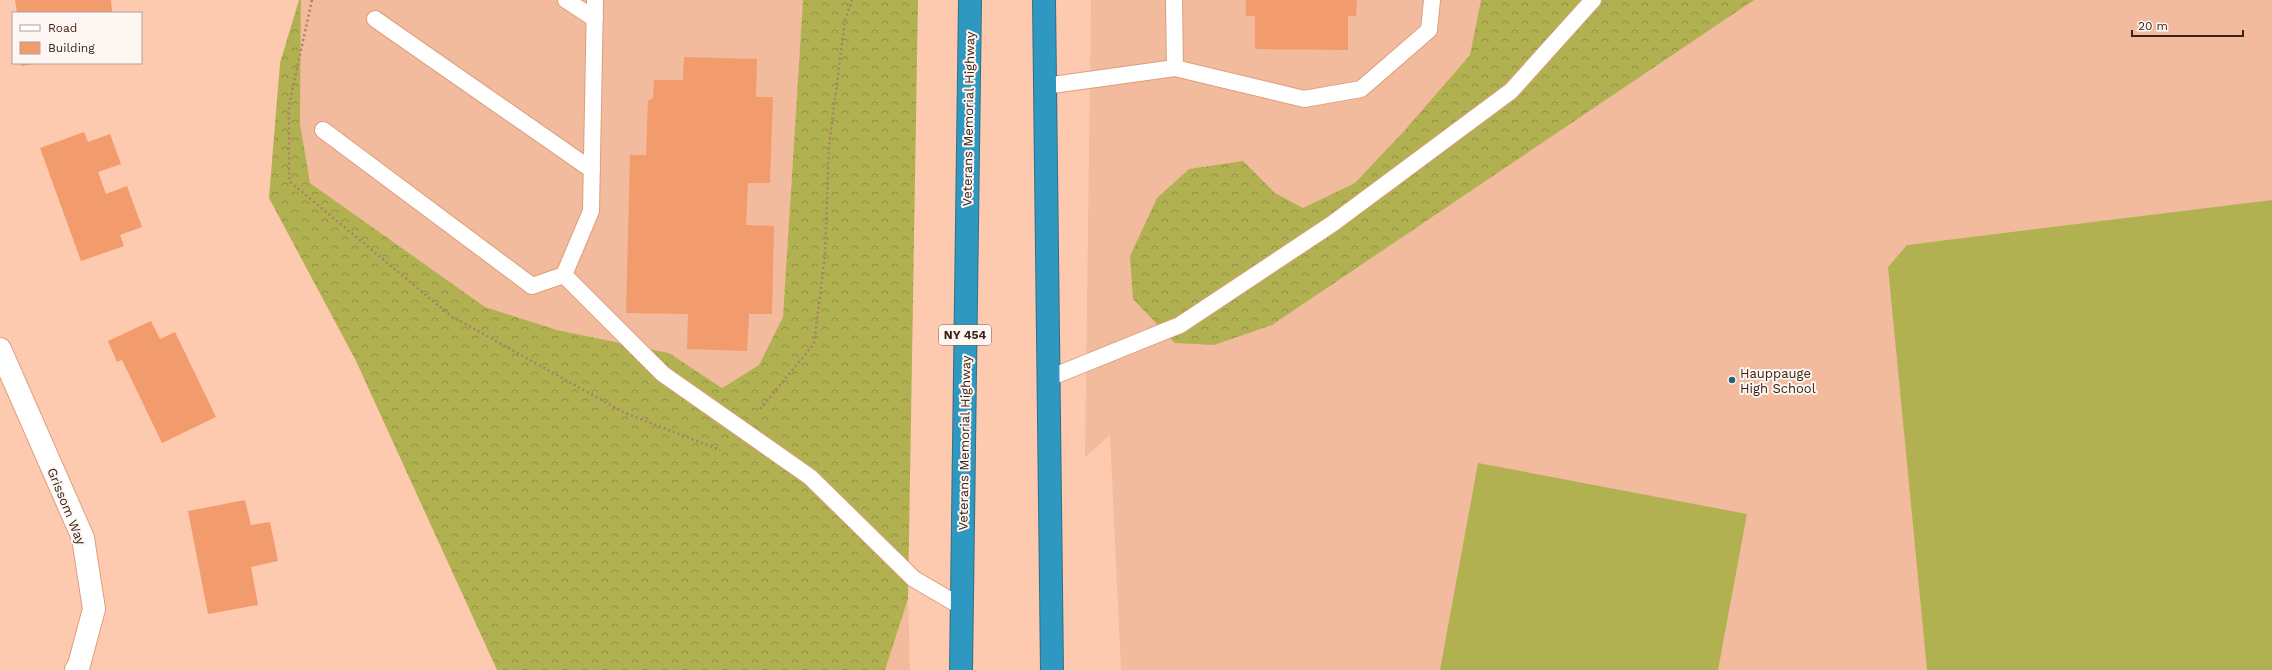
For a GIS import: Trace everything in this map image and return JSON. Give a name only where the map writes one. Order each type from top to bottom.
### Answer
[{"type":"highway","name":"Veterans Memorial Highway","points":[[962,670],[970,0]]},
{"type":"highway","points":[[1044,0],[1052,670]]},
{"type":"street","name":"Grissom Way","points":[[0,349],[83,538],[94,609],[79,665],[76,670]]},
{"type":"lane","points":[[566,0],[595,19]]},
{"type":"lane","points":[[323,130],[532,286],[564,275],[591,210],[595,0]]},
{"type":"lane","points":[[1174,0],[1175,68]]},
{"type":"lane","points":[[1045,86],[1175,68],[1304,99],[1361,88],[1429,30],[1432,0]]},
{"type":"lane","points":[[1049,378],[1180,325],[1332,224],[1511,91],[1593,0]]},
{"type":"lane","points":[[375,19],[592,170]]},
{"type":"lane","points":[[564,275],[664,374],[810,477],[914,579],[962,607]]},
{"type":"path","points":[[312,0],[289,105],[290,181],[451,316],[626,413],[722,451]]},
{"type":"path","points":[[756,413],[814,344],[825,255],[829,146],[845,20],[852,0]]},
{"type":"shaded area","points":[[301,0],[803,0],[783,317],[759,365],[722,388],[669,353],[557,330],[485,307],[309,183],[300,124]]},
{"type":"shaded area","name":"Hauppauge High School","points":[[1091,0],[2272,0],[2272,670],[1121,670],[1110,435],[1085,457]]},
{"type":"shaded area","points":[[908,599],[910,670],[885,670]]},
{"type":"green space","points":[[299,0],[301,0],[300,124],[310,183],[485,307],[557,330],[669,353],[722,388],[759,365],[783,317],[803,0],[918,0],[908,599],[885,670],[497,670],[356,361],[269,198],[280,63]]},
{"type":"green space","points":[[1481,0],[1754,0],[1272,325],[1214,345],[1175,343],[1133,299],[1130,256],[1157,198],[1189,169],[1243,161],[1275,193],[1303,208],[1355,183],[1405,130],[1470,55]]},
{"type":"green space","points":[[2272,200],[2272,670],[1927,670],[1888,267],[1907,245]]},
{"type":"green space","points":[[1478,463],[1747,514],[1718,670],[1440,670]]},
{"type":"building","points":[[15,0],[111,0],[112,12],[17,12]]},
{"type":"building","points":[[1246,0],[1357,0],[1356,16],[1348,16],[1348,50],[1255,49],[1255,16],[1246,16]]},
{"type":"building","points":[[684,57],[757,59],[756,97],[773,97],[770,183],[748,183],[746,225],[774,226],[772,314],[749,314],[747,351],[687,349],[688,314],[626,313],[630,155],[646,155],[648,101],[653,98],[654,80],[683,80]]},
{"type":"building","points":[[21,64],[34,64],[21,66]]},
{"type":"building","points":[[84,132],[88,142],[110,134],[121,164],[98,172],[106,194],[127,186],[142,227],[120,235],[124,246],[81,261],[40,148]]},
{"type":"building","points":[[151,321],[160,339],[175,332],[216,417],[162,443],[122,360],[117,362],[108,341]]},
{"type":"building","points":[[245,500],[251,525],[270,522],[278,561],[251,567],[258,605],[208,614],[188,511]]},
{"type":"place","name":"Hauppauge High School","points":[[1732,380]]}]
